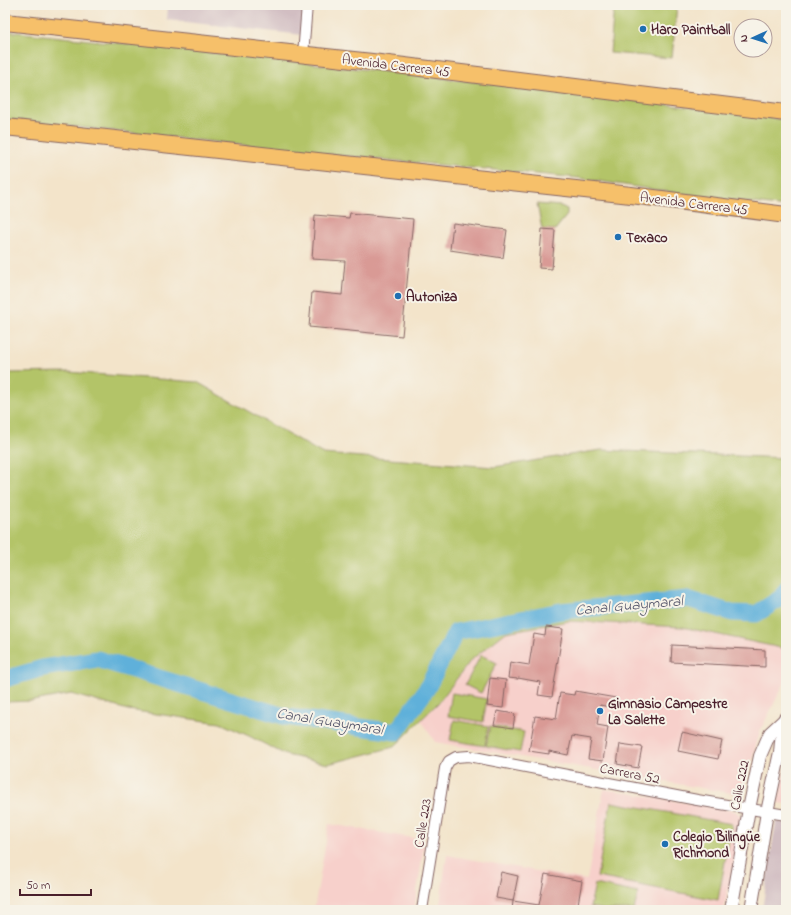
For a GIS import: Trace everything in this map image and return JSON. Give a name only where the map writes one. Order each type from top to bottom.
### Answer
[{"type":"highway","name":"Avenida Carrera 45","points":[[5,22],[406,66],[786,113]]},
{"type":"highway","name":"Avenida Carrera 45","points":[[5,127],[631,195],[786,214]]},
{"type":"street","points":[[303,55],[307,5]]},
{"type":"street","name":"Calle 222","points":[[731,910],[760,756],[770,733],[785,718]]},
{"type":"street","name":"Calle 222","points":[[751,910],[766,812],[780,752],[785,718]]},
{"type":"street","name":"Carrera 52","points":[[468,756],[690,799],[786,815]]},
{"type":"street","name":"Calle 223","points":[[422,910],[445,768],[449,761],[456,757],[468,756]]},
{"type":"shaded area","points":[[168,5],[304,5],[303,35],[167,20]]},
{"type":"shaded area","name":"Gimnasio Campestre La Salette","points":[[569,621],[682,627],[786,649],[786,680],[760,731],[742,795],[435,742],[421,720],[439,702],[471,660],[506,632]]},
{"type":"shaded area","points":[[786,763],[786,804],[778,803]]},
{"type":"shaded area","name":"Colegio Bilingüe Richmond","points":[[604,789],[735,811],[740,815],[742,821],[724,910],[439,910],[447,855],[587,880]]},
{"type":"shaded area","points":[[776,821],[786,823],[786,910],[762,910]]},
{"type":"shaded area","points":[[329,824],[425,840],[414,910],[314,910]]},
{"type":"green space","name":"Haro Paintball","points":[[614,5],[677,5],[672,58],[610,53]]},
{"type":"green space","points":[[5,31],[593,95],[786,120],[786,207],[689,195],[579,178],[326,154],[5,119]]},
{"type":"green space","points":[[537,204],[561,206],[567,209],[567,215],[555,230],[542,229]]},
{"type":"green space","points":[[68,372],[197,382],[323,454],[494,467],[601,450],[786,458],[786,649],[682,627],[569,621],[506,632],[471,660],[439,702],[394,747],[328,764],[286,755],[220,723],[128,710],[71,694],[33,701],[5,702],[5,373]]},
{"type":"green space","points":[[481,655],[497,663],[481,693],[465,685]]},
{"type":"green space","points":[[452,693],[487,699],[483,722],[448,716]]},
{"type":"green space","points":[[454,720],[488,726],[485,746],[450,740]]},
{"type":"green space","points":[[490,726],[524,732],[520,752],[486,746]]},
{"type":"green space","points":[[611,802],[732,824],[718,900],[597,877]]},
{"type":"green space","points":[[595,884],[638,893],[634,910],[606,910],[590,907]]},
{"type":"building","points":[[350,213],[413,219],[402,336],[309,327],[312,292],[342,295],[345,261],[312,259],[315,215],[349,218]]},
{"type":"building","points":[[453,223],[507,230],[503,258],[450,250]]},
{"type":"building","points":[[542,229],[555,230],[552,269],[539,268]]},
{"type":"building","points":[[546,627],[563,629],[552,697],[538,695],[540,682],[518,678],[508,678],[510,662],[529,665],[534,634],[545,636]]},
{"type":"building","points":[[672,645],[765,650],[765,667],[671,662]]},
{"type":"building","points":[[490,678],[506,680],[503,708],[487,706]]},
{"type":"building","points":[[575,691],[616,698],[614,708],[600,705],[597,725],[608,727],[603,761],[588,759],[591,739],[572,736],[568,755],[549,751],[549,754],[529,751],[535,716],[556,719],[560,693],[574,695]]},
{"type":"building","points":[[497,711],[515,714],[513,728],[494,725]]},
{"type":"building","points":[[682,732],[722,741],[718,759],[678,751]]},
{"type":"building","points":[[620,744],[642,747],[638,768],[617,764]]},
{"type":"building","points":[[501,872],[518,876],[513,901],[496,898]]},
{"type":"building","points":[[545,874],[582,881],[577,910],[512,910],[513,901],[539,905]]},
{"type":"waterway","name":"Canal Guaymaral","points":[[5,679],[43,668],[97,659],[287,717],[396,732],[426,690],[456,632],[561,611],[688,599],[732,613],[756,614],[781,598],[786,590]]},
{"type":"place","name":"Haro Paintball","points":[[643,29]]},
{"type":"place","name":"Texaco","points":[[618,237]]},
{"type":"place","name":"Autoniza","points":[[398,296]]},
{"type":"place","name":"Gimnasio Campestre La Salette","points":[[600,711]]},
{"type":"place","name":"Colegio Bilingüe Richmond","points":[[665,844]]}]
